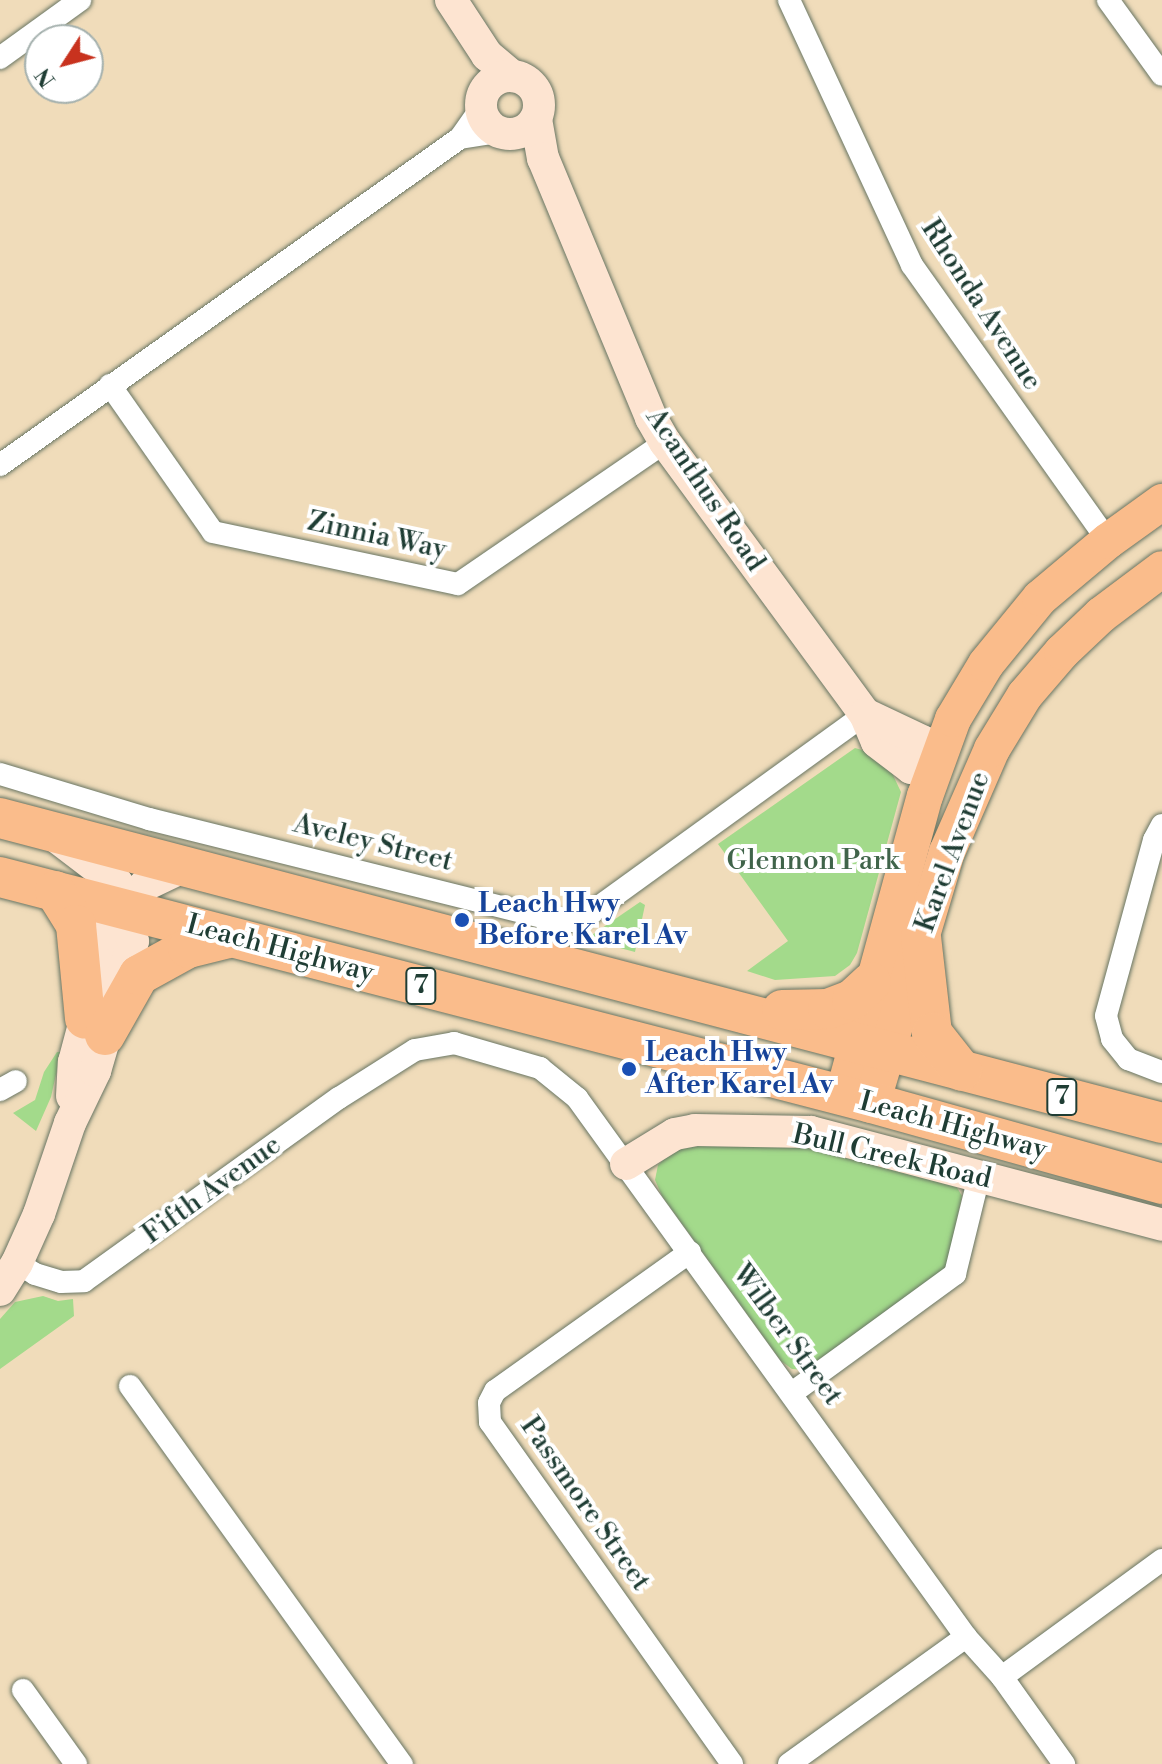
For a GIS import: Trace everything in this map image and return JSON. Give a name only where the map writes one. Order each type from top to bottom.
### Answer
[{"type":"highway","name":"Leach Highway","points":[[0,818],[1162,1123]]},
{"type":"highway","name":"Leach Highway","points":[[0,877],[857,1099],[1162,1184]]},
{"type":"highway","points":[[55,891],[76,925],[95,1027]]},
{"type":"highway","points":[[95,1027],[139,975],[188,948],[233,937]]},
{"type":"highway","points":[[921,937],[932,1033],[962,1071]]},
{"type":"highway","points":[[742,1011],[828,1009],[852,1000],[871,982]]},
{"type":"main road","name":"Karel Avenue","points":[[872,1047],[871,982],[932,770],[953,719],[986,664],[1040,598],[1108,541],[1162,502]]},
{"type":"main road","name":"Karel Avenue","points":[[857,1099],[872,1047],[921,937],[955,831],[992,749],[1025,695],[1062,652],[1101,615],[1162,569]]},
{"type":"main road","points":[[955,831],[948,801],[932,770],[956,769],[992,749]]},
{"type":"street","name":"Acanthus Road","points":[[451,0],[504,101],[543,158],[651,418],[665,442],[865,714],[924,742],[932,770]]},
{"type":"street","name":"Rhonda Avenue","points":[[789,0],[912,265],[1108,541]]},
{"type":"street","points":[[1108,0],[1161,71]]},
{"type":"street","points":[[0,58],[78,1]]},
{"type":"street","points":[[0,465],[460,138],[504,101]]},
{"type":"street","name":"Zinnia Way","points":[[110,385],[213,532],[458,584],[665,442]]},
{"type":"street","name":"Aveley Street","points":[[0,774],[149,819],[558,921],[573,921],[589,914],[865,714]]},
{"type":"street","points":[[1162,825],[1154,840],[1106,1016],[1112,1039],[1128,1059],[1162,1072]]},
{"type":"street","points":[[46,830],[117,883],[119,907]]},
{"type":"street","points":[[119,907],[145,885],[185,866]]},
{"type":"street","name":"Fifth Avenue","points":[[8,1276],[39,1214],[70,1123],[74,1062],[95,1027],[108,934],[119,907]]},
{"type":"street","name":"Wilber Street","points":[[399,1058],[431,1045],[454,1043],[540,1068],[577,1098],[966,1637],[1002,1677],[1064,1764]]},
{"type":"street","name":"Fifth Avenue","points":[[8,1276],[35,1274],[61,1282],[84,1281],[399,1058]]},
{"type":"street","name":"Bull Creek Road","points":[[626,1164],[675,1134],[695,1130],[811,1132],[1162,1225]]},
{"type":"street","points":[[792,1393],[955,1274],[979,1176]]},
{"type":"street","name":"Passmore Street","points":[[690,1252],[495,1391],[489,1403],[490,1422],[732,1764]]},
{"type":"street","points":[[130,1386],[402,1764]]},
{"type":"street","points":[[1002,1677],[1162,1560]]},
{"type":"street","points":[[789,1764],[966,1637]]},
{"type":"street","points":[[23,1690],[76,1764]]},
{"type":"green space","name":"Glennon Park","points":[[855,748],[869,752],[892,773],[901,792],[857,953],[850,965],[835,976],[775,980],[747,971],[788,941],[718,844]]},
{"type":"green space","points":[[640,902],[645,905],[635,952],[586,939]]},
{"type":"green space","points":[[57,1052],[61,1052],[51,1097],[36,1131],[13,1113],[35,1100],[44,1072]]},
{"type":"green space","points":[[811,1142],[955,1184],[962,1196],[946,1270],[804,1370],[792,1369],[781,1361],[662,1196],[655,1180],[658,1165],[681,1143]]},
{"type":"green space","points":[[43,1296],[58,1301],[73,1299],[74,1316],[0,1369],[0,1319],[15,1302]]},
{"type":"place","name":"Leach Hwy Before Karel Av","points":[[462,920]]},
{"type":"place","name":"Leach Hwy After Karel Av","points":[[629,1069]]}]
